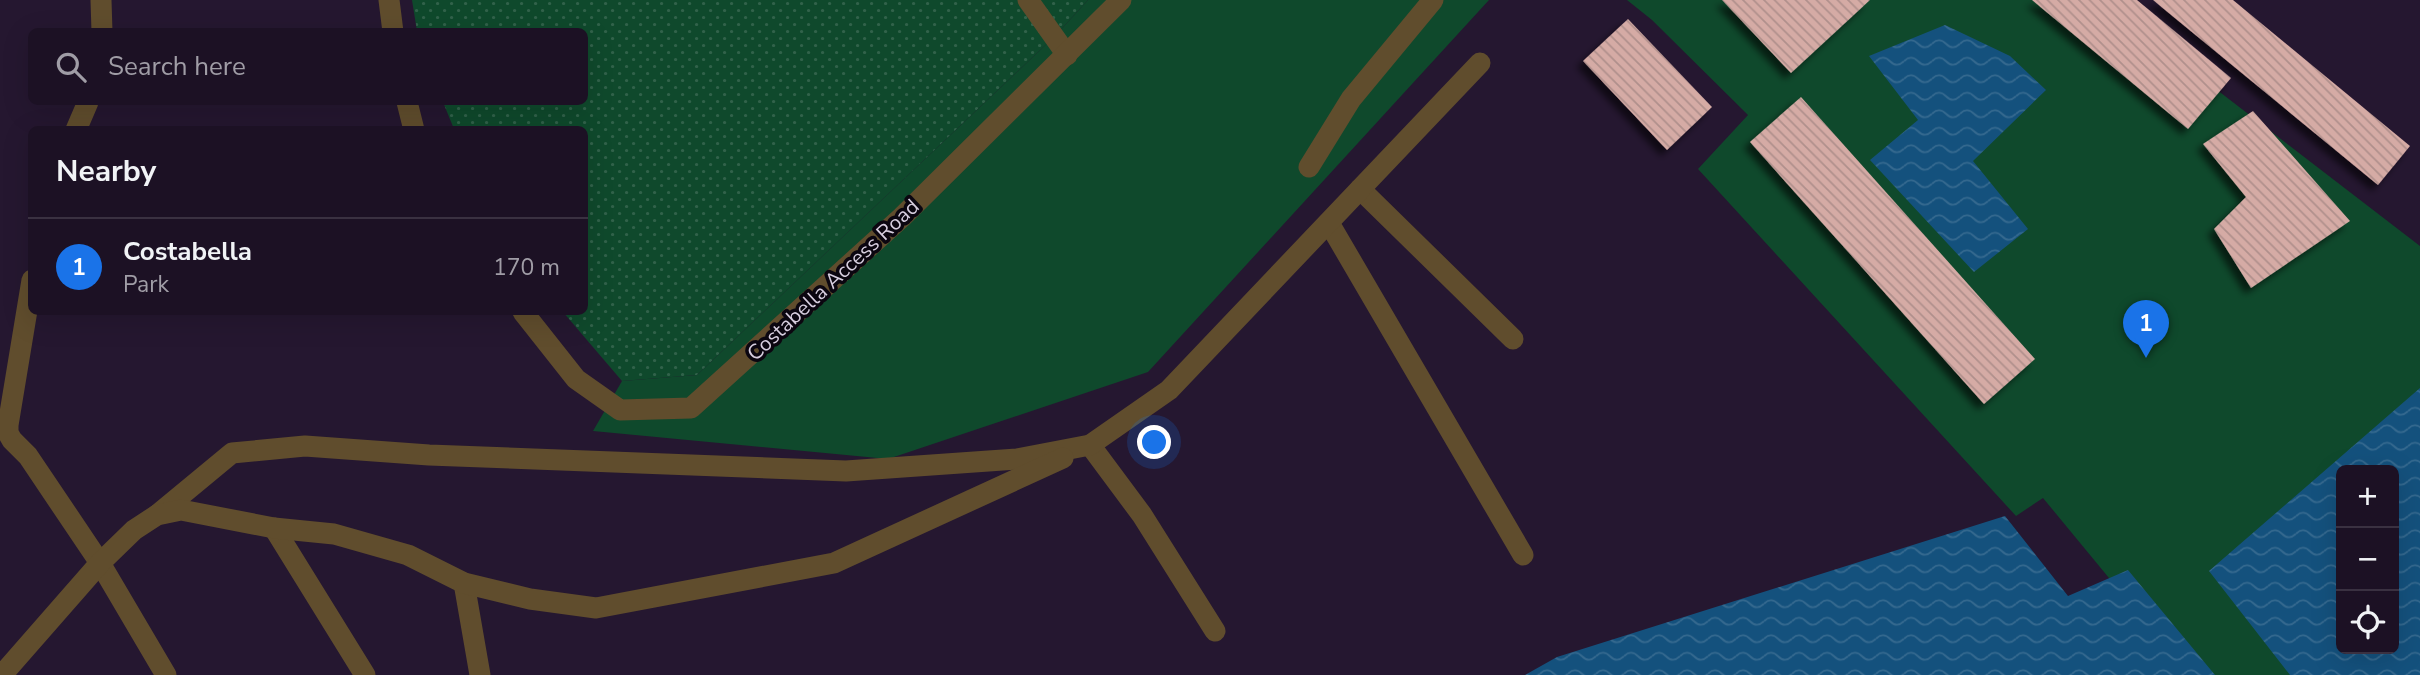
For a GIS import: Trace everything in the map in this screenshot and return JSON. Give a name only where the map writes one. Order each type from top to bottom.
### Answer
[{"type":"street","points":[[101,0],[102,28]]},
{"type":"street","points":[[388,0],[392,28]]},
{"type":"street","points":[[1028,0],[1067,55]]},
{"type":"street","name":"Costabella Access Road","points":[[525,315],[576,379],[620,410],[691,408],[902,217],[1121,0]]},
{"type":"street","points":[[1309,167],[1351,99],[1433,0]]},
{"type":"street","points":[[157,515],[181,510],[274,528],[334,534],[408,555],[464,583],[530,599],[596,608],[834,563],[1090,445],[1169,390],[1480,63]]},
{"type":"street","points":[[78,126],[87,105]]},
{"type":"street","points":[[408,105],[413,126]]},
{"type":"street","points":[[1360,190],[1513,339]]},
{"type":"street","points":[[1329,223],[1523,555]]},
{"type":"street","points":[[28,305],[8,433],[28,456],[100,563],[166,675]]},
{"type":"street","points":[[2,675],[100,563],[134,530],[157,515],[232,453],[305,446],[429,455],[846,471],[1017,459],[1090,445]]},
{"type":"street","points":[[1090,445],[1142,515],[1215,631]]},
{"type":"street","points":[[274,528],[365,675]]},
{"type":"street","points":[[464,583],[480,675]]},
{"type":"green space","points":[[412,0],[1088,0],[1055,36],[697,375],[622,381],[566,315],[588,315],[588,126],[453,126],[444,105],[588,105],[588,28],[417,28]]},
{"type":"green space","points":[[1088,0],[1489,0],[1148,372],[888,459],[593,431],[622,381],[697,375],[1055,36]]},
{"type":"green space","points":[[1627,0],[2100,0],[2420,246],[2420,675],[2189,675],[2043,498],[2016,516],[1698,169],[1748,115],[1652,20]]},
{"type":"water","points":[[1945,25],[2010,56],[2046,90],[1973,161],[2028,229],[1974,272],[1870,160],[1918,120],[1869,56]]},
{"type":"water","points":[[2420,388],[2420,675],[2290,675],[2209,571]]},
{"type":"water","points":[[2005,516],[2068,596],[2128,570],[2215,675],[1525,675],[1557,657]]},
{"type":"building","points":[[1722,0],[1870,0],[1791,73]]},
{"type":"building","points":[[2032,0],[2137,0],[2231,78],[2188,129]]},
{"type":"building","points":[[2153,0],[2233,0],[2410,146],[2378,185]]},
{"type":"building","points":[[1628,19],[1712,107],[1667,150],[1583,61]]},
{"type":"building","points":[[1801,97],[2035,359],[1984,404],[1750,142]]},
{"type":"building","points":[[2253,111],[2350,221],[2251,288],[2214,229],[2246,197],[2203,144]]},
{"type":"place","name":"Costabella","points":[[2146,358]]}]
